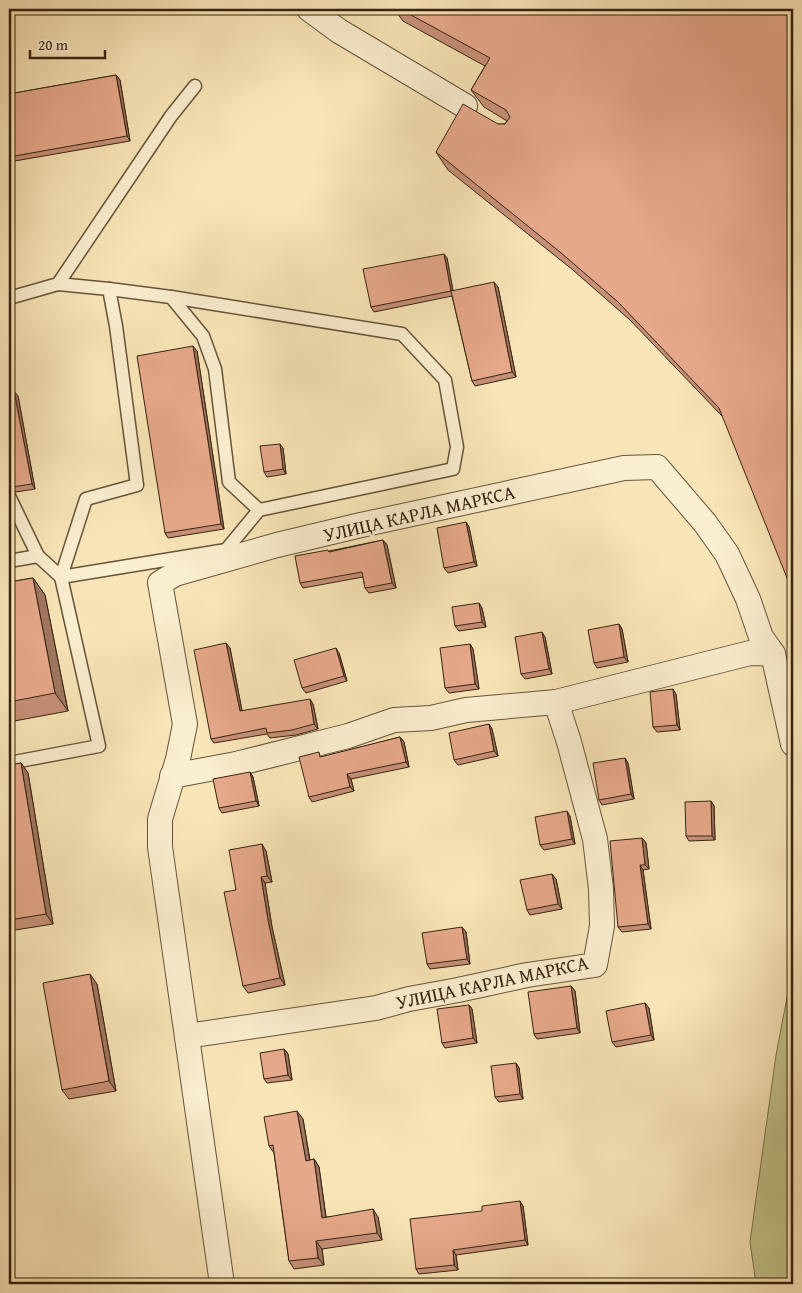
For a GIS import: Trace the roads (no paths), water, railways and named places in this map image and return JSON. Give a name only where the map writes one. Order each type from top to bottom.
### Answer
[{"type":"street","points":[[309,9],[339,31],[469,108]]},
{"type":"street","name":"УЛИЦА КАРЛА МАРКСА","points":[[222,1284],[160,847],[160,819],[178,758],[185,724],[160,583],[175,574],[277,545],[361,525],[624,468],[657,467],[704,523],[727,554],[748,599],[761,637],[774,654],[793,744]]},
{"type":"street","points":[[172,776],[236,764],[348,736],[394,720],[431,718],[466,710],[556,702],[750,653],[774,654]]},
{"type":"street","name":"УЛИЦА КАРЛА МАРКСА","points":[[187,1036],[376,1008],[408,999],[527,975],[594,964],[602,926],[601,889],[596,839],[556,702]]},
{"type":"lane","points":[[58,284],[171,116],[195,86]]},
{"type":"lane","points":[[9,298],[58,284],[171,297],[402,334],[445,380],[457,447],[452,469],[259,510],[226,550],[61,577]]},
{"type":"lane","points":[[9,763],[99,746],[61,577],[86,499],[137,486],[116,326],[109,289]]},
{"type":"lane","points":[[171,297],[203,336],[214,369],[229,482],[259,510]]},
{"type":"lane","points":[[9,496],[38,556],[61,577]]},
{"type":"lane","points":[[9,561],[38,556]]}]
